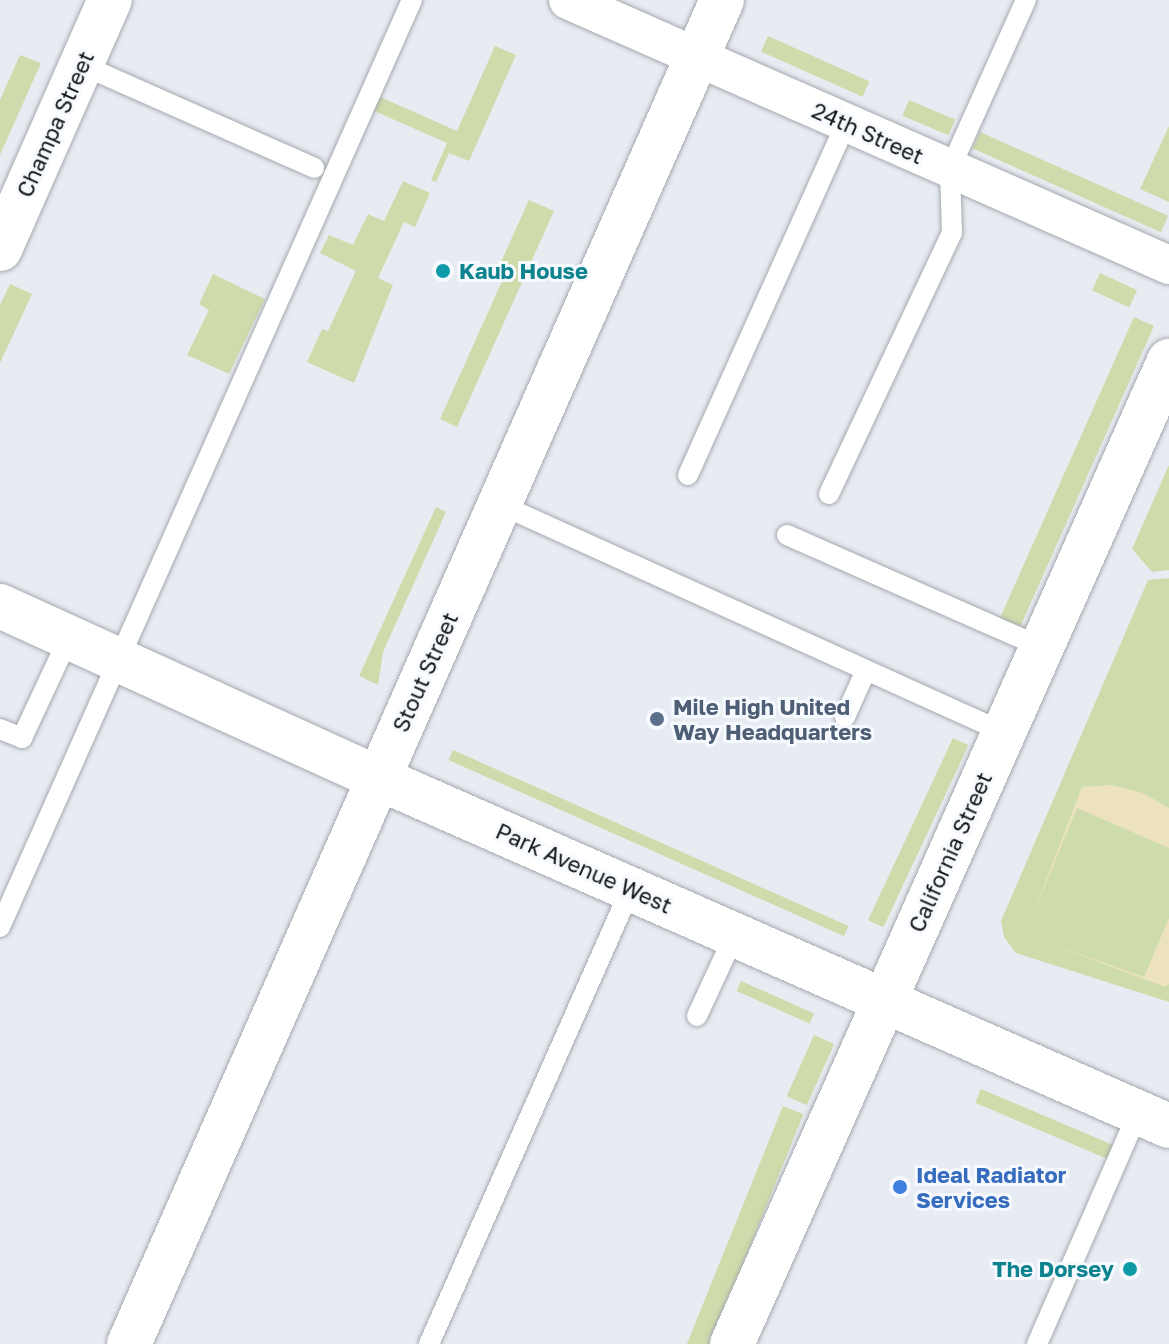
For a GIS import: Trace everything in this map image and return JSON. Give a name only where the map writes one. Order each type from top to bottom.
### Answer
[{"type":"main road","name":"Champa Street","points":[[0,249],[110,0]]},
{"type":"main road","name":"Stout Street","points":[[129,1344],[722,0]]},
{"type":"main road","name":"California Street","points":[[732,1344],[1169,361]]},
{"type":"main road","name":"Park Avenue West","points":[[0,606],[378,778],[1154,1119]]},
{"type":"street","name":"24th Street","points":[[568,0],[1169,265]]},
{"type":"lane","points":[[2,915],[119,660],[412,0]]},
{"type":"lane","points":[[829,494],[952,233],[950,169],[1026,0]]},
{"type":"lane","points":[[82,65],[314,168]]},
{"type":"lane","points":[[688,475],[846,123]]},
{"type":"lane","points":[[499,504],[1003,732]]},
{"type":"lane","points":[[787,535],[1041,647]]},
{"type":"lane","points":[[0,729],[22,738],[69,637]]},
{"type":"lane","points":[[845,717],[866,670]]},
{"type":"lane","points":[[429,1344],[631,889]]},
{"type":"lane","points":[[697,1016],[735,934]]},
{"type":"lane","points":[[1037,1344],[1154,1119]]},
{"type":"green space","points":[[768,36],[869,81],[862,97],[761,52]]},
{"type":"green space","points":[[495,46],[516,55],[469,161],[449,153],[436,182],[431,180],[447,143],[372,110],[378,96],[457,131]]},
{"type":"green space","points":[[20,55],[41,63],[0,155],[0,100]]},
{"type":"green space","points":[[909,100],[955,120],[948,135],[902,116]]},
{"type":"green space","points":[[1169,126],[1169,202],[1140,189]]},
{"type":"green space","points":[[980,132],[1168,216],[1161,232],[973,148]]},
{"type":"green space","points":[[403,181],[430,193],[415,227],[404,222],[378,278],[393,285],[354,383],[307,362],[322,329],[328,331],[356,271],[320,253],[329,235],[353,245],[368,214],[384,221]]},
{"type":"green space","points":[[529,200],[554,211],[457,427],[440,419],[508,268],[500,264]]},
{"type":"green space","points":[[1100,273],[1137,290],[1129,308],[1092,290]]},
{"type":"green space","points":[[213,274],[265,299],[229,374],[187,355],[209,310],[199,304]]},
{"type":"green space","points":[[10,284],[32,294],[0,363],[0,305]]},
{"type":"green space","points":[[1134,317],[1154,326],[1019,628],[999,619]]},
{"type":"green space","points":[[1169,465],[1169,570],[1152,572],[1132,549]]},
{"type":"green space","points":[[436,507],[446,512],[383,652],[378,685],[359,676]]},
{"type":"green space","points":[[1169,578],[1169,1002],[1016,953],[1004,937],[1001,921],[1148,580]]},
{"type":"green space","points":[[953,738],[968,745],[883,927],[868,920]]},
{"type":"green space","points":[[453,750],[849,926],[844,936],[449,760]]},
{"type":"green space","points":[[741,981],[814,1014],[810,1024],[737,991]]},
{"type":"green space","points":[[814,1035],[834,1044],[807,1105],[787,1096]]},
{"type":"green space","points":[[981,1089],[1115,1146],[1110,1160],[975,1103]]},
{"type":"green space","points":[[783,1106],[803,1114],[711,1344],[687,1344]]},
{"type":"sand","points":[[1111,785],[1143,793],[1169,808],[1169,848],[1077,808],[1031,919],[1082,787]]},
{"type":"sand","points":[[1169,918],[1169,984],[1165,987],[1040,940],[1144,977]]},
{"type":"place","name":"Kaub House","points":[[443,271]]},
{"type":"place","name":"Mile High United Way Headquarters","points":[[657,719]]},
{"type":"place","name":"Ideal Radiator Services","points":[[900,1187]]},
{"type":"place","name":"The Dorsey","points":[[1130,1269]]}]
